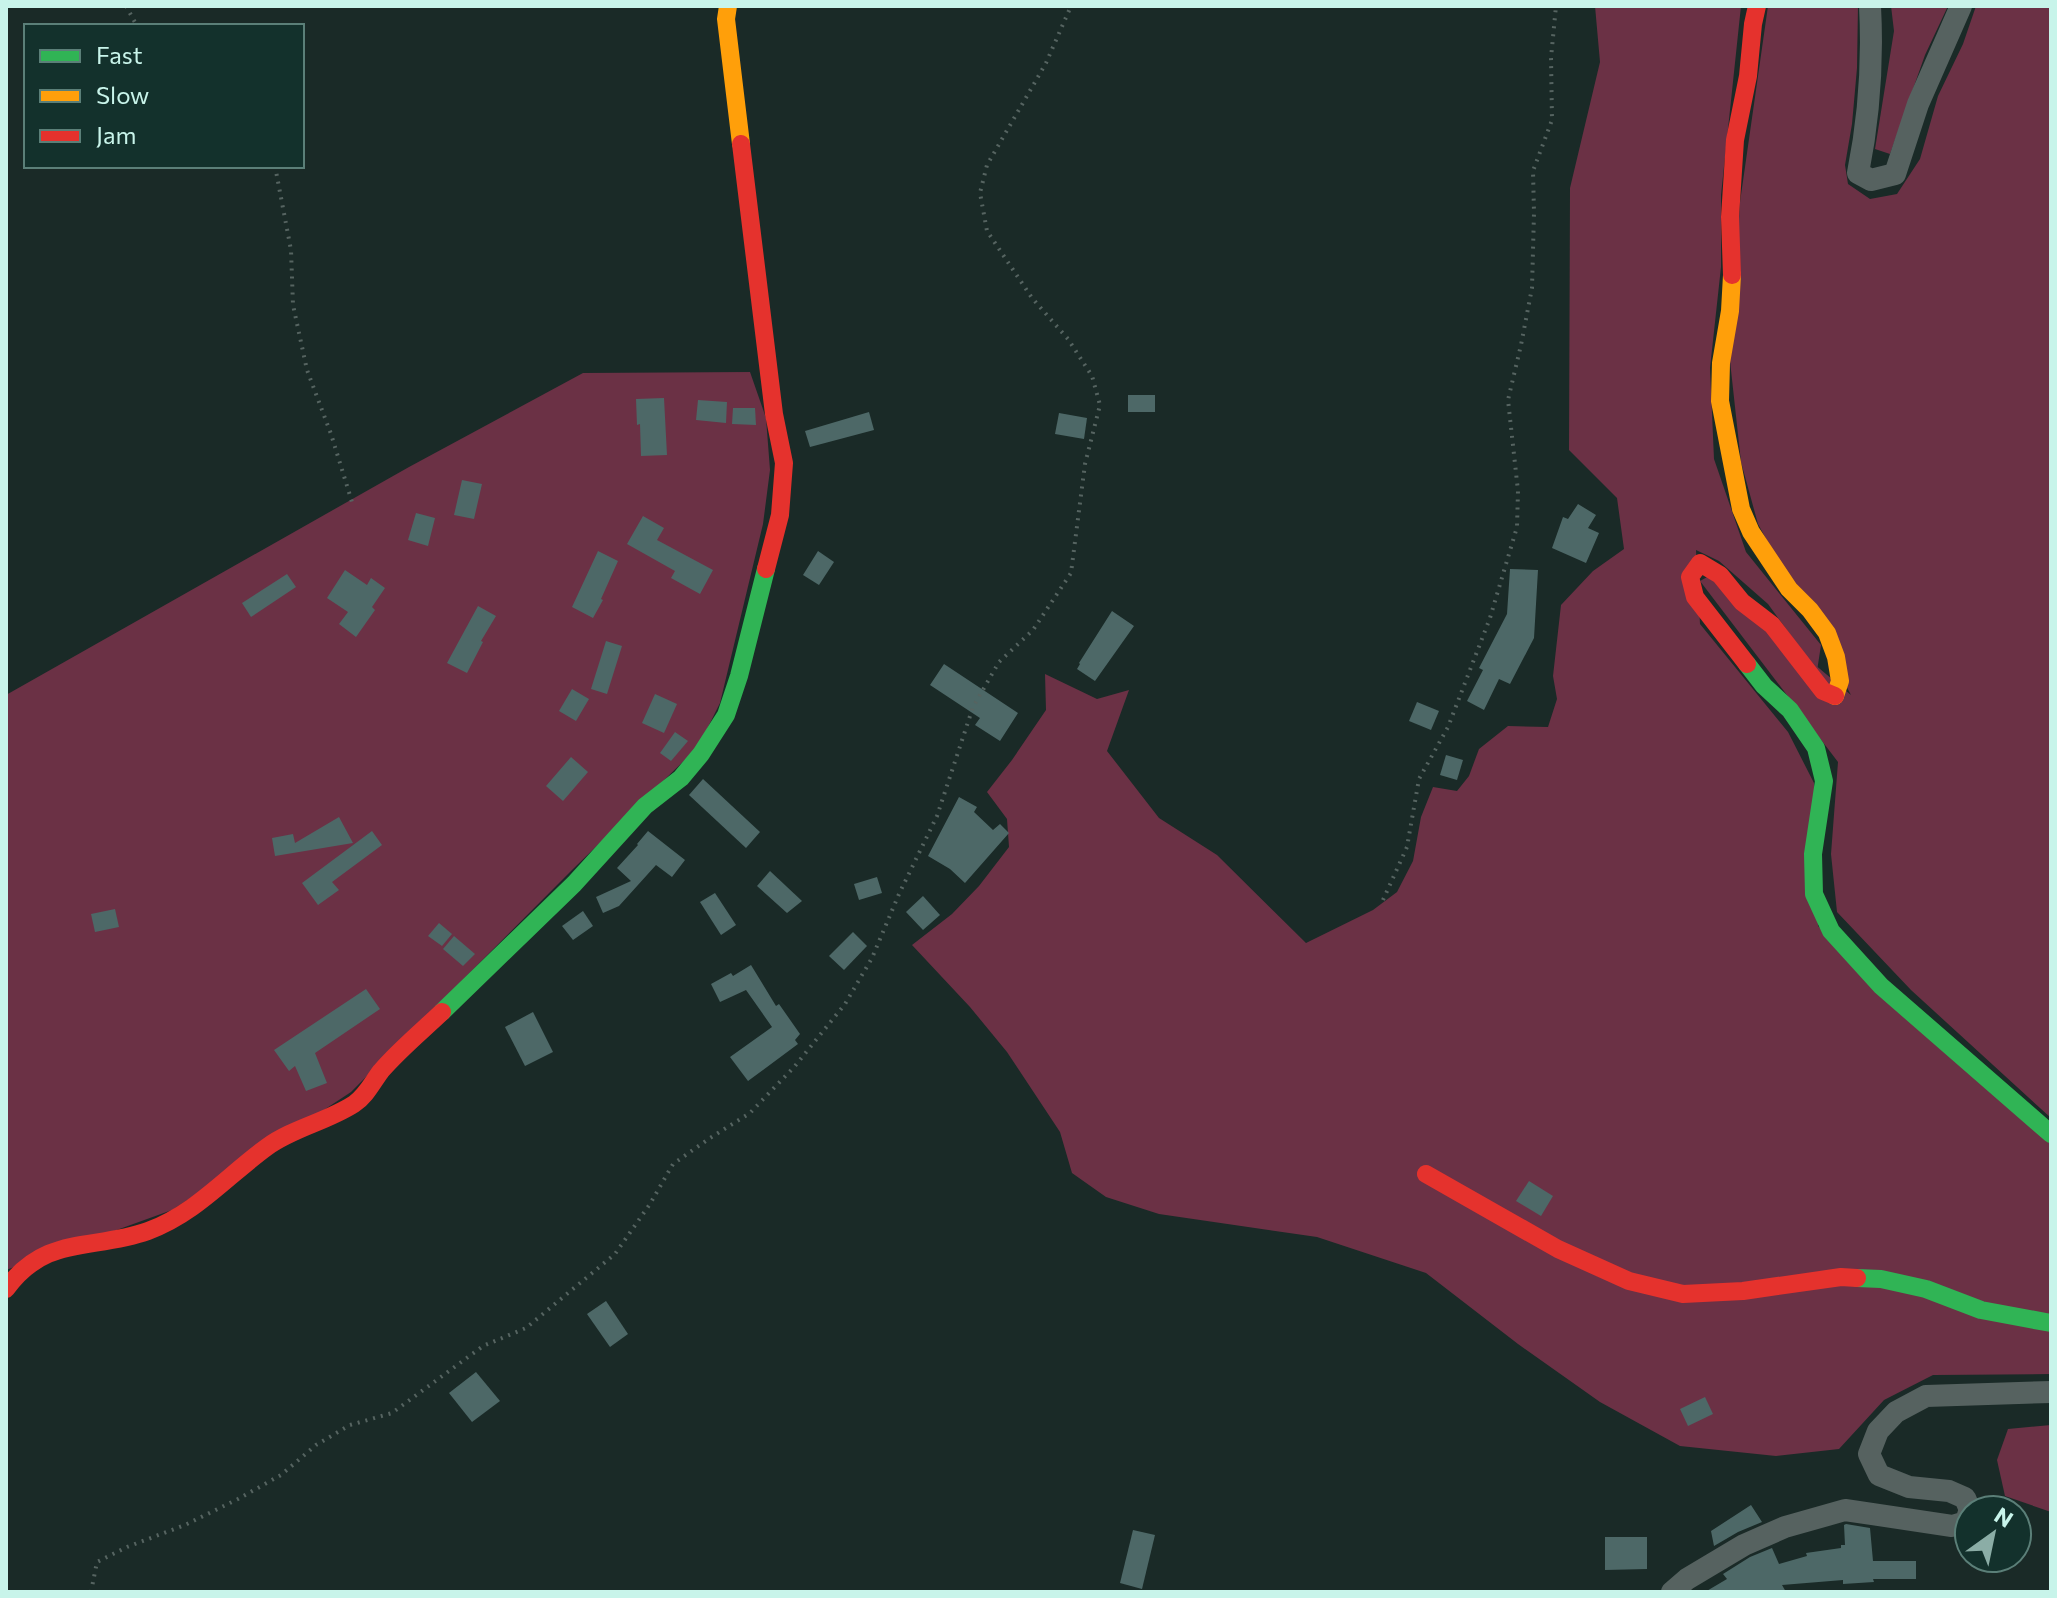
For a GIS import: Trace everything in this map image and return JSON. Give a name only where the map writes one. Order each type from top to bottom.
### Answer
[{"type":"street","points":[[6,1289],[13,1276],[28,1262],[48,1252],[148,1231],[184,1213],[274,1142],[358,1102],[382,1070],[574,884],[645,806],[681,778],[726,715],[780,515],[784,463],[774,414],[746,194],[726,19],[728,6]]},
{"type":"street","points":[[1757,6],[1748,76],[1735,140],[1730,217],[1730,311],[1721,363],[1720,401],[1741,509],[1768,559],[1827,633],[1836,657],[1840,681],[1835,696],[1823,691],[1772,625],[1742,602],[1720,575],[1700,563],[1690,577],[1695,597],[1764,686],[1790,710],[1816,748],[1824,781],[1813,854],[1814,894],[1831,931],[1881,986],[2051,1134]]},
{"type":"street","points":[[1870,6],[1871,75],[1858,173],[1871,180],[1895,174],[1918,104],[1961,6]]},
{"type":"street","points":[[1426,1174],[1558,1249],[1629,1281],[1683,1294],[1743,1291],[1841,1277],[1881,1279],[1926,1289],[1981,1310],[2051,1323]]},
{"type":"street","points":[[1956,1494],[1909,1487],[1879,1475],[1869,1454],[1878,1431],[1896,1412],[1926,1396],[2051,1392]]},
{"type":"street","points":[[1672,1592],[1687,1579],[1744,1545],[1785,1527],[1845,1510],[1953,1526]]},
{"type":"path","points":[[126,6],[136,24]]},
{"type":"path","points":[[91,1592],[97,1562],[238,1499],[281,1475],[316,1445],[350,1425],[392,1413],[483,1346],[526,1328],[615,1254],[673,1164],[750,1113],[795,1066],[845,1004],[872,958],[937,816],[973,707],[999,662],[1033,630],[1071,573],[1085,464],[1100,405],[1092,376],[1068,339],[1032,298],[987,231],[980,193],[987,165],[1046,63],[1071,6]]},
{"type":"path","points":[[1383,900],[1407,847],[1419,779],[1448,727],[1490,618],[1517,527],[1518,491],[1508,400],[1532,288],[1533,171],[1552,120],[1551,58],[1556,6]]},
{"type":"path","points":[[275,168],[291,250],[293,305],[307,370],[352,502]]},
{"type":"shaded area","points":[[1595,6],[1741,6],[1721,195],[1721,267],[1710,368],[1714,459],[1746,552],[1821,645],[1817,671],[1768,604],[1719,561],[1696,550],[1700,624],[1788,732],[1814,783],[1818,926],[2051,1144],[2051,1374],[1933,1375],[1884,1400],[1839,1449],[1776,1456],[1680,1446],[1600,1402],[1426,1273],[1317,1237],[1159,1214],[1106,1197],[1072,1173],[1060,1132],[1007,1052],[912,945],[952,914],[979,886],[1009,847],[1007,819],[987,792],[1046,710],[1045,674],[1097,699],[1129,690],[1107,751],[1159,818],[1217,855],[1306,943],[1373,910],[1397,892],[1413,861],[1421,817],[1433,787],[1457,791],[1469,776],[1479,749],[1508,726],[1548,727],[1557,699],[1553,676],[1561,605],[1593,571],[1624,549],[1617,498],[1569,450],[1570,188],[1600,62]]},
{"type":"shaded area","points":[[1768,6],[1858,6],[1857,68],[1845,165],[1848,184],[1870,199],[1897,194],[1920,159],[1938,96],[1963,44],[1976,6],[2051,6],[2051,1118],[1911,990],[1837,912],[1831,854],[1838,762],[1700,581],[1709,576],[1851,695],[1758,524],[1741,462],[1730,361],[1740,202]]},
{"type":"shaded area","points":[[1891,6],[1948,6],[1925,55],[1890,154],[1875,149],[1894,31]]},
{"type":"shaded area","points":[[750,372],[766,418],[770,470],[763,524],[720,703],[698,747],[351,1092],[172,1210],[6,1270],[6,695],[409,467],[583,373]]},
{"type":"shaded area","points":[[2051,1425],[2051,1512],[2033,1506],[2033,1494],[2005,1494],[1997,1460],[2008,1429]]},
{"type":"building","points":[[1128,395],[1155,395],[1155,412],[1128,412]]},
{"type":"building","points":[[664,398],[667,455],[641,456],[636,399]]},
{"type":"building","points":[[698,400],[727,402],[726,423],[696,420]]},
{"type":"building","points":[[733,408],[755,408],[756,425],[732,424]]},
{"type":"building","points":[[869,412],[874,430],[810,447],[805,431]]},
{"type":"building","points":[[1059,413],[1087,418],[1084,439],[1055,434]]},
{"type":"building","points":[[462,480],[482,484],[474,519],[454,515]]},
{"type":"building","points":[[1578,504],[1596,515],[1588,528],[1599,533],[1586,563],[1552,548],[1563,517],[1568,519]]},
{"type":"building","points":[[416,513],[435,518],[428,546],[408,540]]},
{"type":"building","points":[[643,516],[664,528],[657,540],[713,570],[700,594],[671,578],[675,571],[627,544]]},
{"type":"building","points":[[598,551],[618,561],[593,618],[572,607]]},
{"type":"building","points":[[818,551],[834,562],[819,585],[803,575]]},
{"type":"building","points":[[1510,569],[1538,570],[1534,638],[1510,684],[1499,679],[1484,710],[1467,701],[1483,670],[1479,668],[1507,614]]},
{"type":"building","points":[[345,570],[367,585],[371,578],[385,588],[372,607],[375,610],[356,637],[339,624],[348,612],[327,598]]},
{"type":"building","points":[[287,574],[296,587],[251,617],[242,603]]},
{"type":"building","points":[[478,606],[496,616],[467,673],[447,663]]},
{"type":"building","points":[[1112,611],[1134,626],[1095,681],[1077,669]]},
{"type":"building","points":[[606,641],[622,646],[607,694],[591,689]]},
{"type":"building","points":[[944,664],[1018,713],[1000,741],[975,725],[980,718],[930,685]]},
{"type":"building","points":[[572,689],[589,699],[576,721],[559,711]]},
{"type":"building","points":[[655,694],[677,704],[664,733],[642,723]]},
{"type":"building","points":[[1417,702],[1439,711],[1431,730],[1409,721]]},
{"type":"building","points":[[675,732],[688,741],[671,761],[660,753]]},
{"type":"building","points":[[1446,755],[1463,760],[1457,780],[1440,775]]},
{"type":"building","points":[[571,757],[588,772],[563,801],[546,786]]},
{"type":"building","points":[[703,779],[760,832],[746,848],[689,795]]},
{"type":"building","points":[[959,797],[977,807],[974,812],[993,830],[1000,824],[1009,833],[965,883],[950,869],[928,856]]},
{"type":"building","points":[[339,817],[353,843],[275,856],[272,838],[293,834],[295,843]]},
{"type":"building","points":[[372,831],[382,845],[332,882],[339,890],[318,905],[302,883]]},
{"type":"building","points":[[648,831],[685,860],[672,877],[656,865],[619,906],[603,913],[596,897],[631,881],[617,868]]},
{"type":"building","points":[[770,871],[802,901],[787,913],[757,886]]},
{"type":"building","points":[[877,877],[882,893],[859,900],[854,884]]},
{"type":"building","points":[[715,893],[736,925],[721,935],[700,902]]},
{"type":"building","points":[[923,896],[940,915],[923,930],[906,912]]},
{"type":"building","points":[[115,909],[119,927],[95,932],[91,914]]},
{"type":"building","points":[[583,911],[593,926],[573,940],[562,926]]},
{"type":"building","points":[[439,923],[452,934],[442,946],[428,936]]},
{"type":"building","points":[[853,932],[867,946],[844,970],[829,956]]},
{"type":"building","points":[[454,936],[475,954],[463,966],[443,949]]},
{"type":"building","points":[[751,965],[776,1006],[779,1004],[800,1034],[795,1040],[798,1044],[748,1081],[730,1057],[772,1027],[746,990],[720,1002],[711,984]]},
{"type":"building","points":[[366,989],[380,1009],[315,1053],[327,1083],[306,1091],[295,1066],[289,1071],[274,1050]]},
{"type":"building","points":[[533,1012],[553,1052],[525,1066],[505,1027]]},
{"type":"building","points":[[1529,1181],[1553,1196],[1541,1216],[1516,1201]]},
{"type":"building","points":[[606,1301],[628,1334],[610,1347],[587,1314]]},
{"type":"building","points":[[476,1372],[500,1401],[472,1422],[449,1393]]},
{"type":"building","points":[[1705,1397],[1713,1414],[1688,1426],[1680,1409]]},
{"type":"building","points":[[1751,1505],[1762,1522],[1714,1546],[1711,1531]]},
{"type":"building","points":[[1846,1524],[1870,1528],[1873,1561],[1916,1561],[1916,1579],[1782,1585],[1786,1592],[1705,1592],[1727,1579],[1723,1574],[1772,1548],[1779,1564],[1807,1556],[1806,1553],[1841,1548],[1845,1545]]},
{"type":"building","points":[[1133,1530],[1155,1535],[1142,1589],[1120,1583]]},
{"type":"building","points":[[1605,1537],[1647,1537],[1647,1569],[1605,1570]]},
{"type":"traffic: fast","points":[[442,1012],[574,884],[645,806],[681,778],[701,754],[726,715],[766,569]]},
{"type":"traffic: fast","points":[[1747,664],[1764,686],[1790,710],[1816,748],[1824,781],[1813,854],[1814,894],[1831,931],[1881,986],[2051,1134]]},
{"type":"traffic: fast","points":[[1857,1278],[1881,1279],[1926,1289],[1981,1310],[2051,1323]]},
{"type":"traffic: slow","points":[[728,6],[726,19],[741,144]]},
{"type":"traffic: slow","points":[[1732,275],[1730,311],[1721,363],[1720,401],[1741,509],[1751,532],[1789,589],[1827,633],[1836,657],[1840,681],[1835,696]]},
{"type":"traffic: jam","points":[[1732,275],[1730,217],[1735,140],[1748,76],[1757,6]]},
{"type":"traffic: jam","points":[[741,144],[774,414],[784,463],[780,515],[766,569]]},
{"type":"traffic: jam","points":[[1747,664],[1695,597],[1690,577],[1700,563],[1720,575],[1742,602],[1772,625],[1823,691],[1835,696]]},
{"type":"traffic: jam","points":[[6,1289],[21,1272],[54,1252],[148,1231],[181,1215],[277,1140],[358,1101],[388,1063],[442,1012]]},
{"type":"traffic: jam","points":[[1426,1174],[1558,1249],[1629,1281],[1683,1294],[1743,1291],[1841,1277],[1857,1278]]}]
